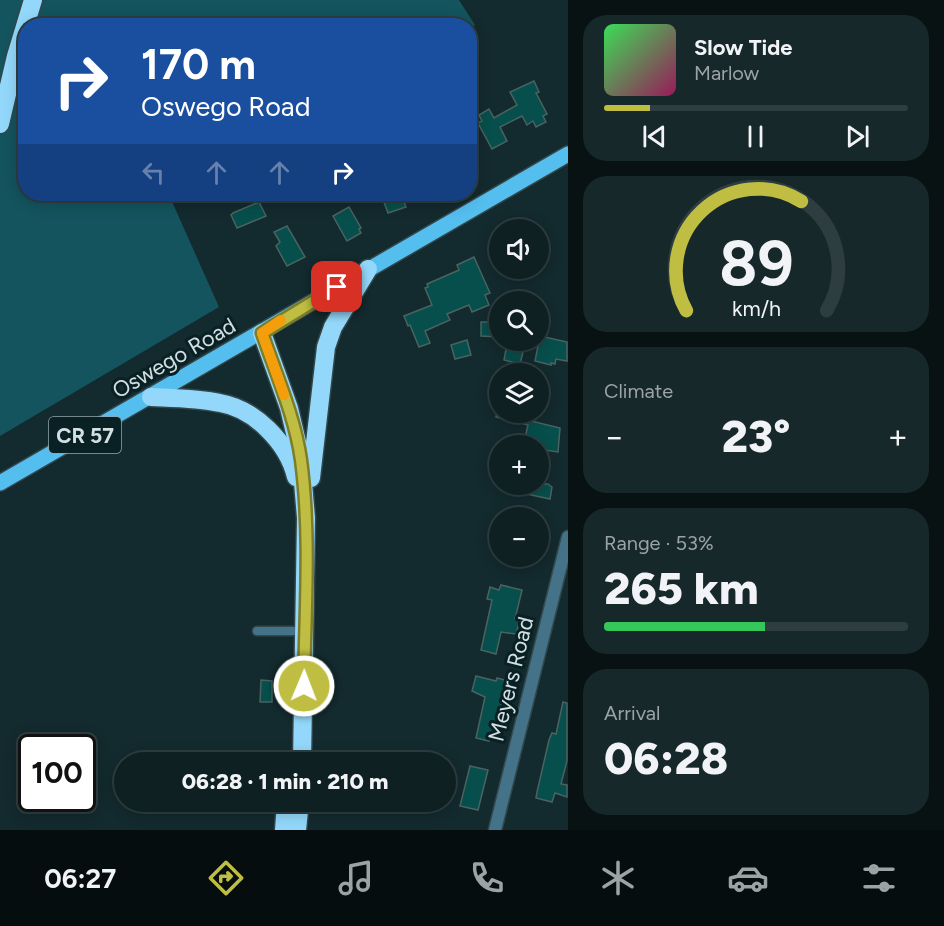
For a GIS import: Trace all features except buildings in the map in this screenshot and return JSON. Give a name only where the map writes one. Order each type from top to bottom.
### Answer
[{"type":"highway","points":[[28,18],[33,0]]},
{"type":"highway","points":[[0,124],[18,49]]},
{"type":"highway","points":[[302,752],[306,518],[326,347],[333,327],[368,269]]},
{"type":"highway","points":[[262,333],[289,408],[299,448],[306,518]]},
{"type":"highway","points":[[151,397],[222,403],[248,414],[273,434],[290,460],[306,518]]},
{"type":"highway","points":[[293,752],[304,686]]},
{"type":"highway","points":[[284,830],[285,812]]},
{"type":"highway","points":[[297,830],[299,812]]},
{"type":"main road","name":"CR 57","points":[[368,269],[567,154]]},
{"type":"main road","name":"Oswego Road","points":[[0,483],[262,333],[368,269]]},
{"type":"street","name":"Meyers Road","points":[[495,830],[567,537]]},
{"type":"lane","points":[[257,631],[305,631]]},
{"type":"shaded area","points":[[0,0],[459,0],[471,18],[18,18],[18,201],[172,201],[219,307],[0,436]]},
{"type":"slow traffic","points":[[281,320],[262,333],[284,395]]},
{"type":"route","points":[[304,686],[306,518],[301,459],[289,408],[262,333],[337,287]]}]
